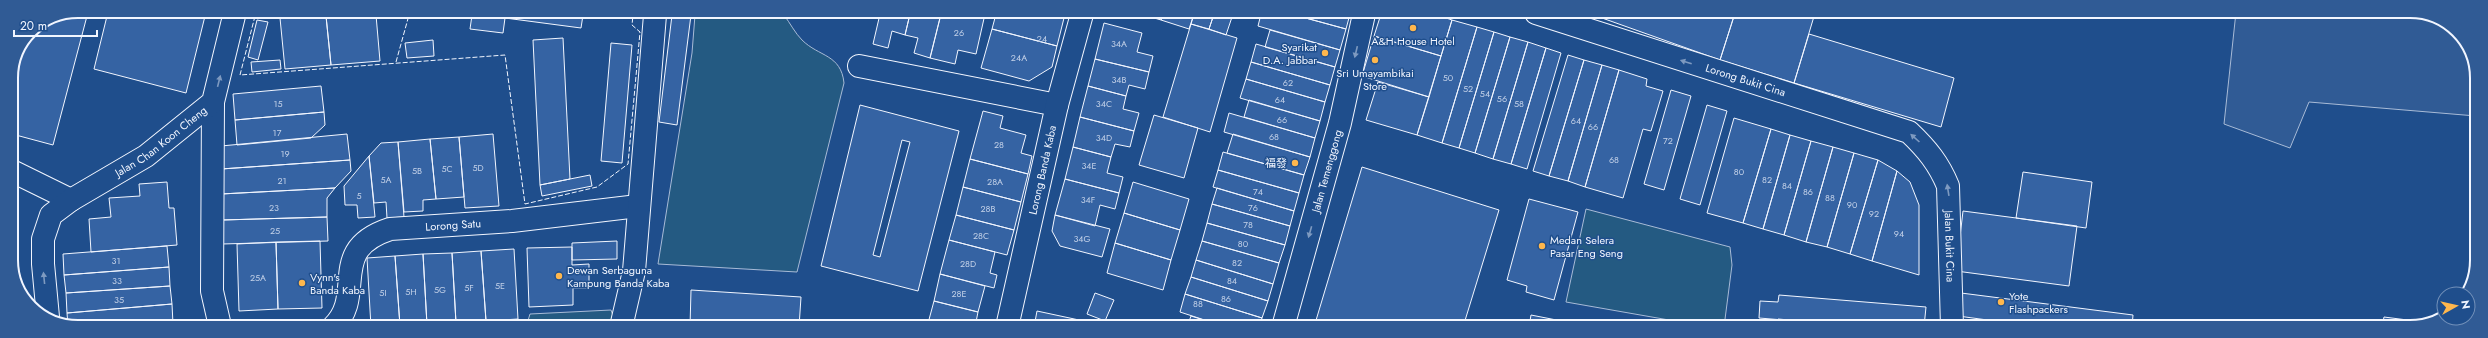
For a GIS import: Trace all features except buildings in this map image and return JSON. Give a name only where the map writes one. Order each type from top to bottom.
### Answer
[{"type":"street","name":"Jalan Chan Koon Cheng","points":[[48,311],[43,264],[43,239],[51,215],[71,200],[146,156],[213,102],[234,18]]},
{"type":"street","points":[[623,320],[634,271],[638,206],[655,18]]},
{"type":"street","name":"Lorong Banda Kaba","points":[[1009,320],[1057,105],[1081,18]]},
{"type":"street","name":"Jalan Temenggong","points":[[1285,320],[1340,123],[1363,18]]},
{"type":"street","name":"Lorong Bukit Cina","points":[[1552,18],[1909,132],[1927,148],[1941,167]]},
{"type":"street","points":[[860,66],[1057,105]]},
{"type":"street","points":[[213,102],[212,291],[219,320]]},
{"type":"street","name":"Jalan Bukit Cina","points":[[1941,167],[1948,186],[1950,209],[1952,320]]},
{"type":"street","points":[[18,173],[71,200]]},
{"type":"street","name":"Lorong Satu","points":[[340,320],[345,310],[352,258],[361,244],[375,234],[390,229],[512,221],[638,206]]},
{"type":"shaded area","points":[[695,18],[786,18],[802,40],[834,61],[839,66],[844,83],[797,272],[658,264],[692,53]]},
{"type":"shaded area","points":[[2235,18],[2410,18],[2425,20],[2443,28],[2455,39],[2462,48],[2469,67],[2470,115],[2309,102],[2290,148],[2224,124]]},
{"type":"shaded area","points":[[1586,209],[1730,247],[1732,265],[1725,320],[1669,320],[1566,302]]},
{"type":"shaded area","points":[[611,310],[615,320],[528,320],[530,314]]},
{"type":"fence","points":[[254,18],[240,75],[505,55],[525,204],[597,187],[628,164],[640,32],[632,25],[633,18]]},
{"type":"fence","points":[[396,62],[408,18]]},
{"type":"place","name":"A&H House Hotel","points":[[1413,28]]},
{"type":"place","name":"Syarikat D.A. Jabbar","points":[[1325,53]]},
{"type":"place","name":"Sri Umayambikai Store","points":[[1375,60]]},
{"type":"place","name":"福發","points":[[1295,163]]},
{"type":"place","name":"Medan Selera Pasar Eng Seng","points":[[1542,246]]},
{"type":"place","name":"Dewan Serbaguna Kampung Banda Kaba","points":[[559,276]]},
{"type":"place","name":"Vynn's Banda Kaba","points":[[302,283]]},
{"type":"place","name":"Yote Flashpackers","points":[[2001,302]]}]
